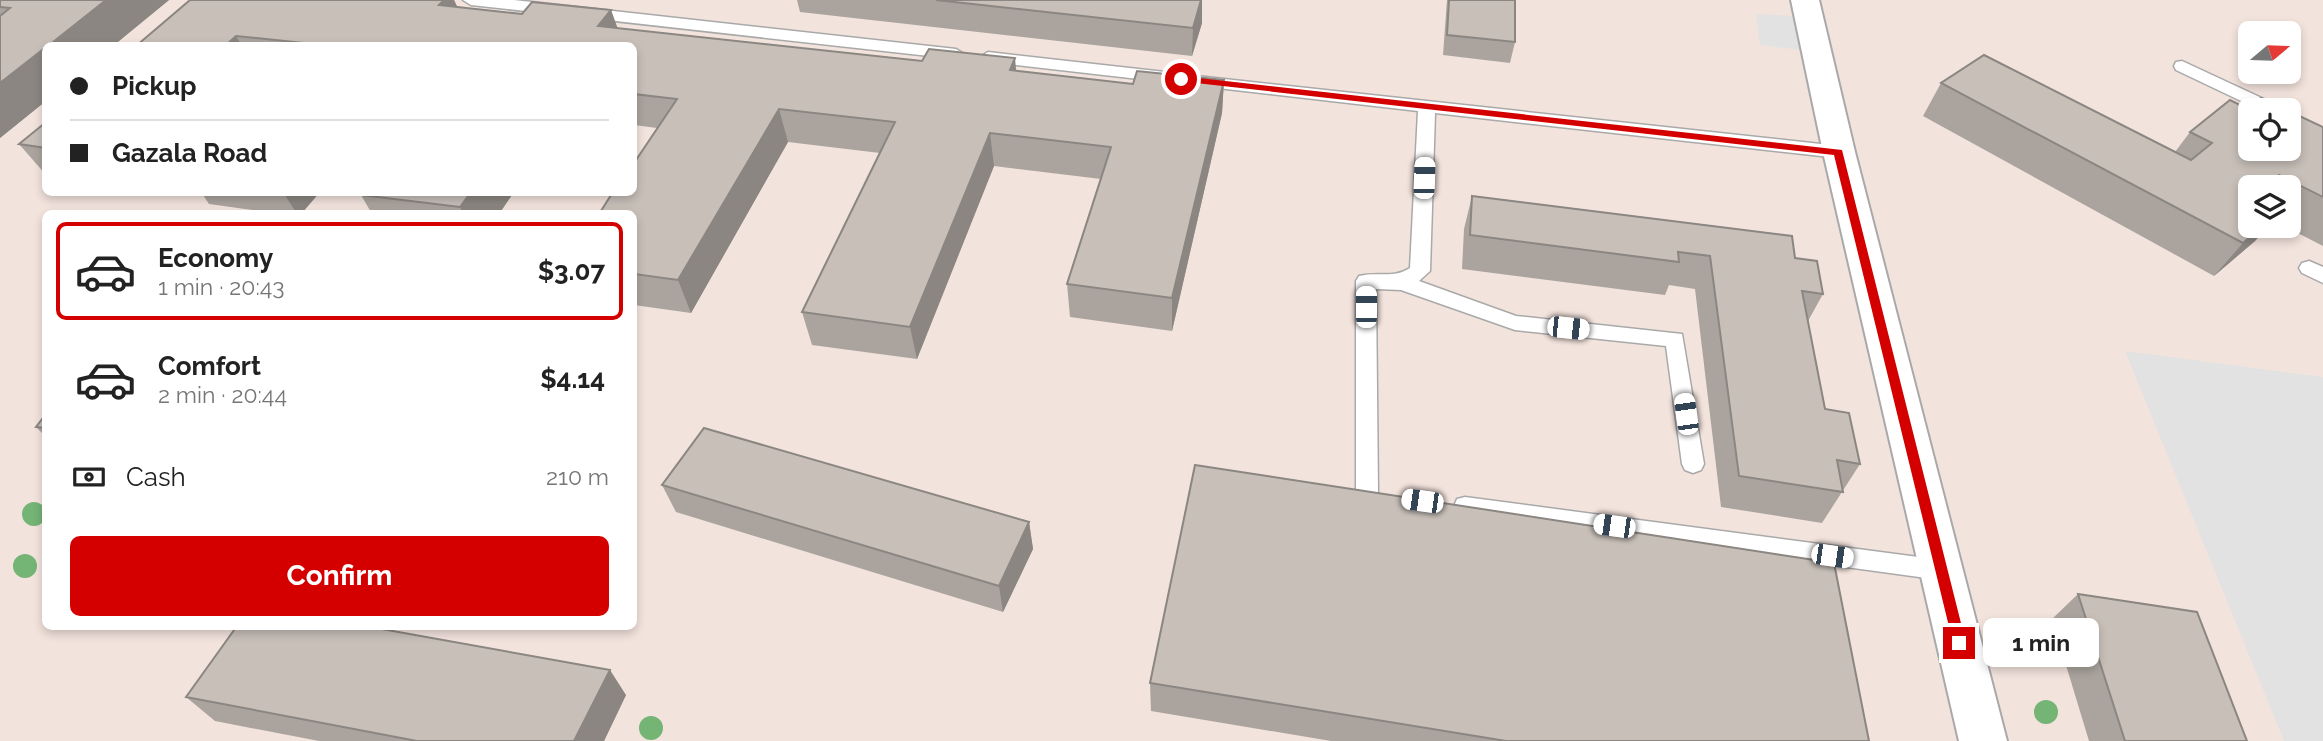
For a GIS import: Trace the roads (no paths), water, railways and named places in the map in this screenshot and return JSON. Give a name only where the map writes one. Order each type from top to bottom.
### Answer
[{"type":"street","points":[[1805,0],[1839,152],[1983,741]]},
{"type":"lane","points":[[471,0],[1839,152]]},
{"type":"lane","points":[[2182,66],[2248,98]]},
{"type":"lane","points":[[1402,284],[1420,271],[1427,106]]},
{"type":"lane","points":[[1367,494],[1366,281],[1402,284],[1515,323],[1675,339],[1693,464]]},
{"type":"lane","points":[[1342,490],[1395,497]]},
{"type":"lane","points":[[1449,505],[1941,570]]}]
